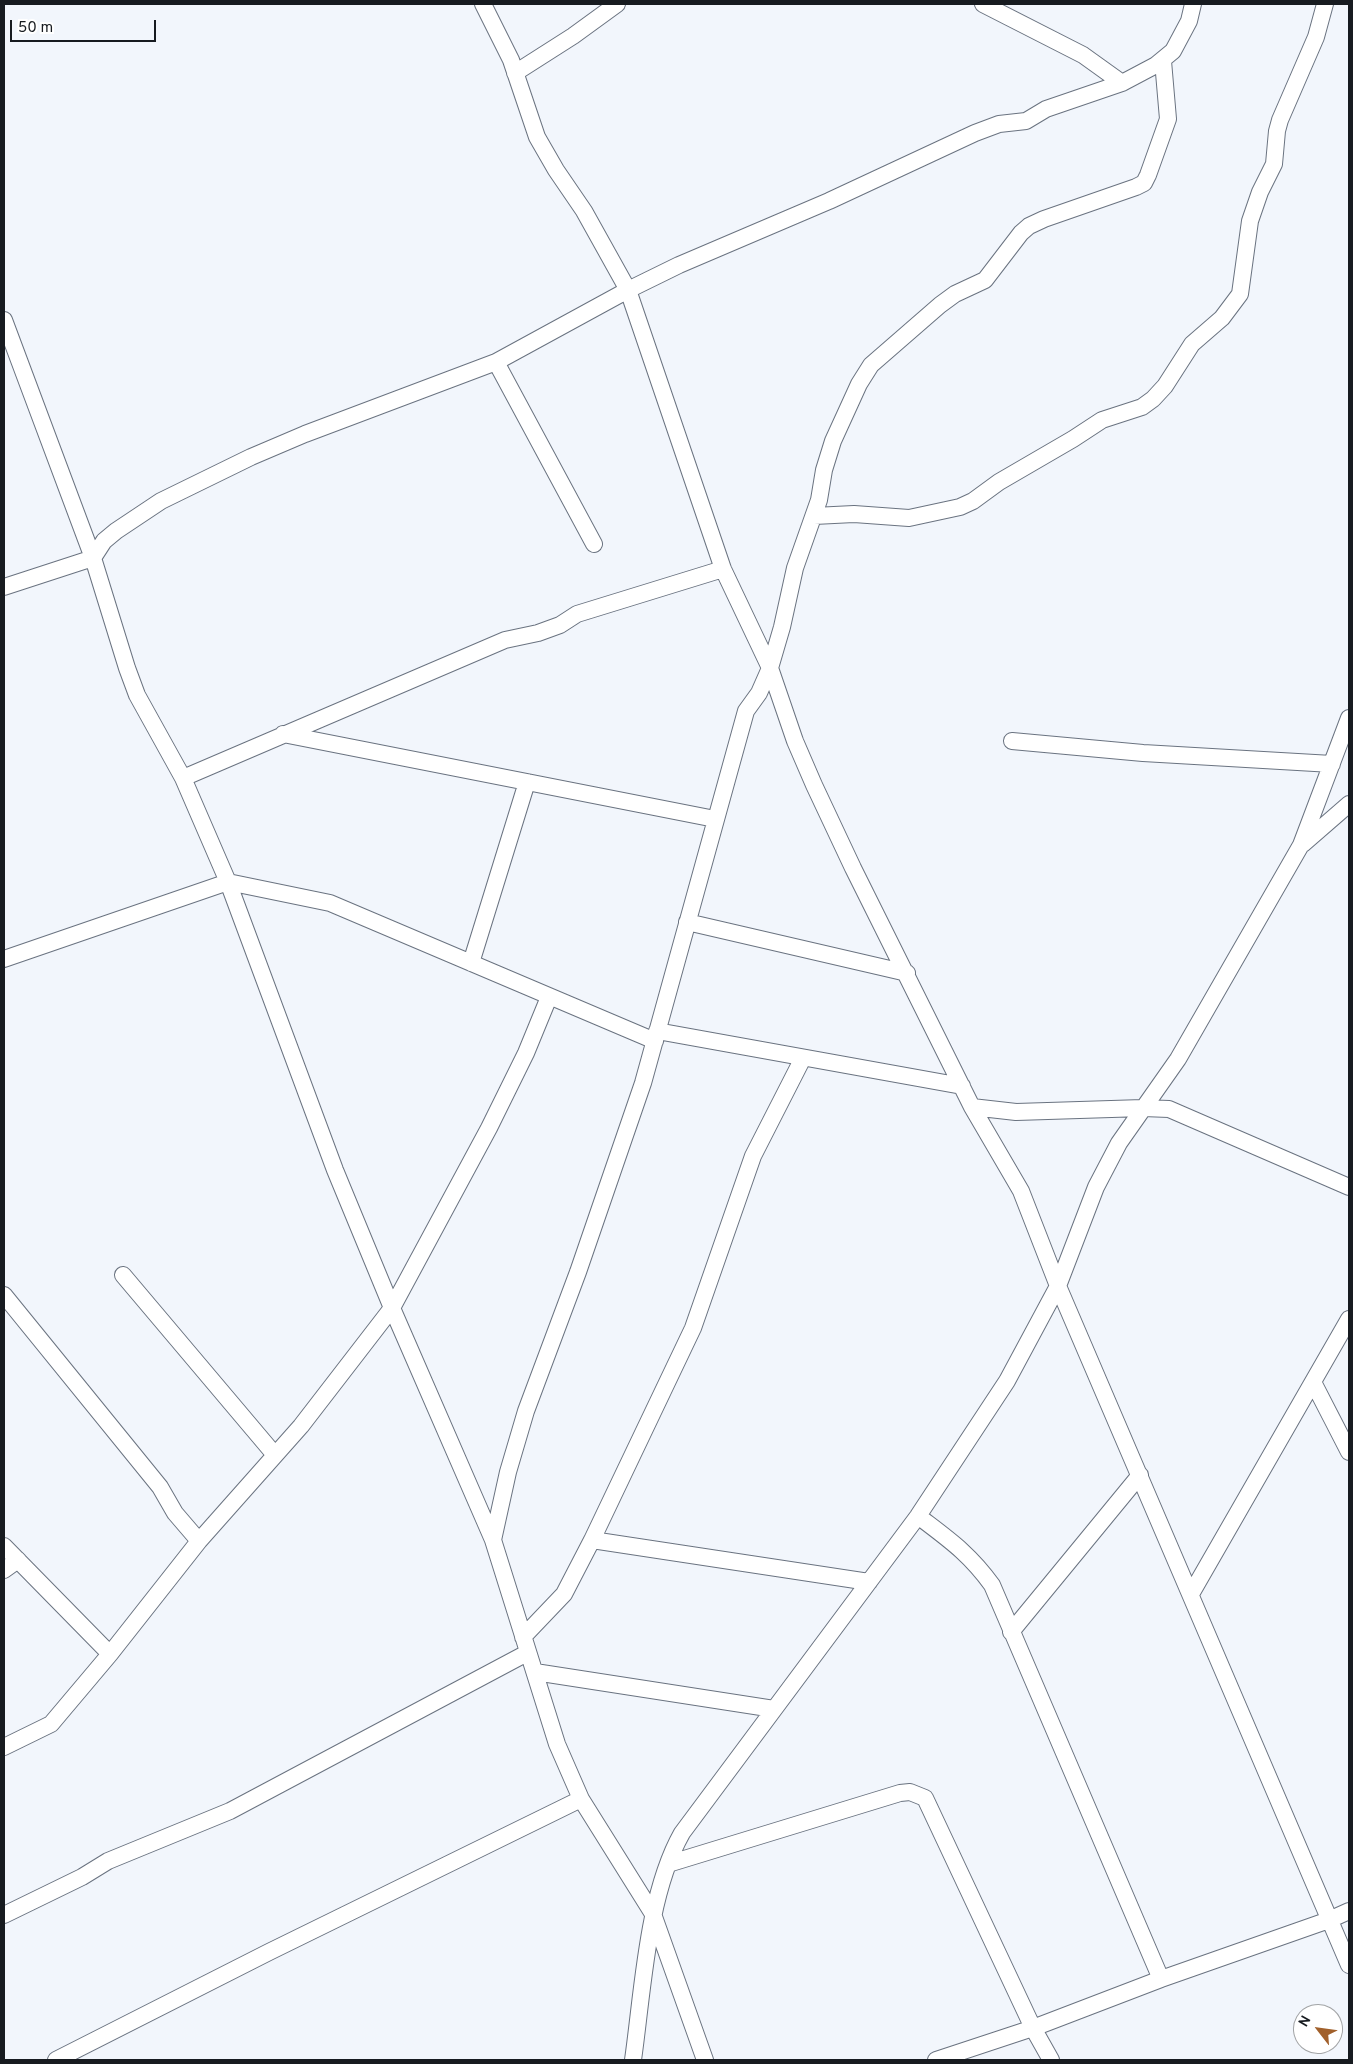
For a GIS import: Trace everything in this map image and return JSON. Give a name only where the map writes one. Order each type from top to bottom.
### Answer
[{"type":"street","points":[[483,4],[501,38],[537,137],[556,170],[584,211],[628,290],[723,569],[770,668],[795,742],[853,868],[907,973],[972,1107],[1021,1191],[1058,1286],[1349,1964]]},
{"type":"street","points":[[515,73],[617,4]]},
{"type":"street","points":[[983,4],[1083,55],[1122,83]]},
{"type":"street","points":[[4,587],[93,558],[104,541],[116,531],[161,501],[185,489],[305,434],[496,362],[628,290],[679,265],[829,201],[975,133],[999,124],[1026,120],[1046,108],[1122,83],[1163,61],[1172,51],[1182,35],[1193,4]]},
{"type":"street","points":[[814,516],[854,514],[908,518],[930,515],[960,506],[973,501],[999,482],[1073,440],[1102,420],[1142,407],[1153,399],[1165,386],[1192,344],[1222,318],[1240,294],[1250,221],[1260,192],[1274,164],[1280,120],[1316,37],[1324,4]]},
{"type":"street","points":[[493,1540],[508,1472],[526,1411],[578,1272],[632,1117],[746,711],[759,692],[770,668],[782,627],[795,568],[814,516],[833,441],[859,384],[871,365],[940,305],[955,294],[984,280],[1029,226],[1144,183],[1168,119],[1163,61]]},
{"type":"street","points":[[4,320],[93,558],[137,695],[183,778],[228,882],[335,1170],[392,1308],[493,1540],[557,1744],[581,1799],[653,1914],[705,2060]]},
{"type":"street","points":[[496,362],[594,544]]},
{"type":"street","points":[[183,778],[505,640],[538,633],[560,625],[577,614],[723,569]]},
{"type":"street","points":[[633,2060],[653,1914],[668,1864],[682,1833],[918,1516],[1007,1381],[1058,1286],[1096,1187],[1119,1143],[1178,1059],[1301,845],[1349,718]]},
{"type":"street","points":[[283,734],[715,819]]},
{"type":"street","points":[[1012,741],[1143,753],[1332,764]]},
{"type":"street","points":[[470,963],[527,782]]},
{"type":"street","points":[[1301,845],[1349,804]]},
{"type":"street","points":[[4,958],[228,882],[330,903],[550,997],[656,1036],[803,1058],[962,1086]]},
{"type":"street","points":[[687,922],[907,973]]},
{"type":"street","points":[[4,1747],[50,1724],[110,1654],[199,1541],[301,1426],[392,1308],[493,1120],[526,1053],[550,997]]},
{"type":"street","points":[[4,1915],[82,1877],[108,1860],[230,1811],[525,1645],[564,1594],[694,1328],[753,1156],[803,1058]]},
{"type":"street","points":[[972,1107],[1016,1112],[1143,1108],[1169,1109],[1349,1188]]},
{"type":"street","points":[[123,1276],[275,1455]]},
{"type":"street","points":[[4,1295],[160,1487],[175,1513],[199,1541]]},
{"type":"street","points":[[1191,1594],[1349,1319]]},
{"type":"street","points":[[1313,1382],[1349,1452]]},
{"type":"street","points":[[1011,1632],[1140,1475]]},
{"type":"street","points":[[918,1516],[965,1552],[992,1585],[1162,1979]]},
{"type":"street","points":[[592,1540],[869,1582]]},
{"type":"street","points":[[4,1546],[110,1654]]},
{"type":"street","points":[[4,1570],[18,1560]]},
{"type":"street","points":[[534,1672],[774,1709]]},
{"type":"street","points":[[668,1864],[900,1793],[917,1794],[925,1798],[1033,2028],[1051,2060]]},
{"type":"street","points":[[56,2060],[269,1952],[581,1799]]},
{"type":"street","points":[[936,2060],[1033,2028],[1349,1911]]}]
